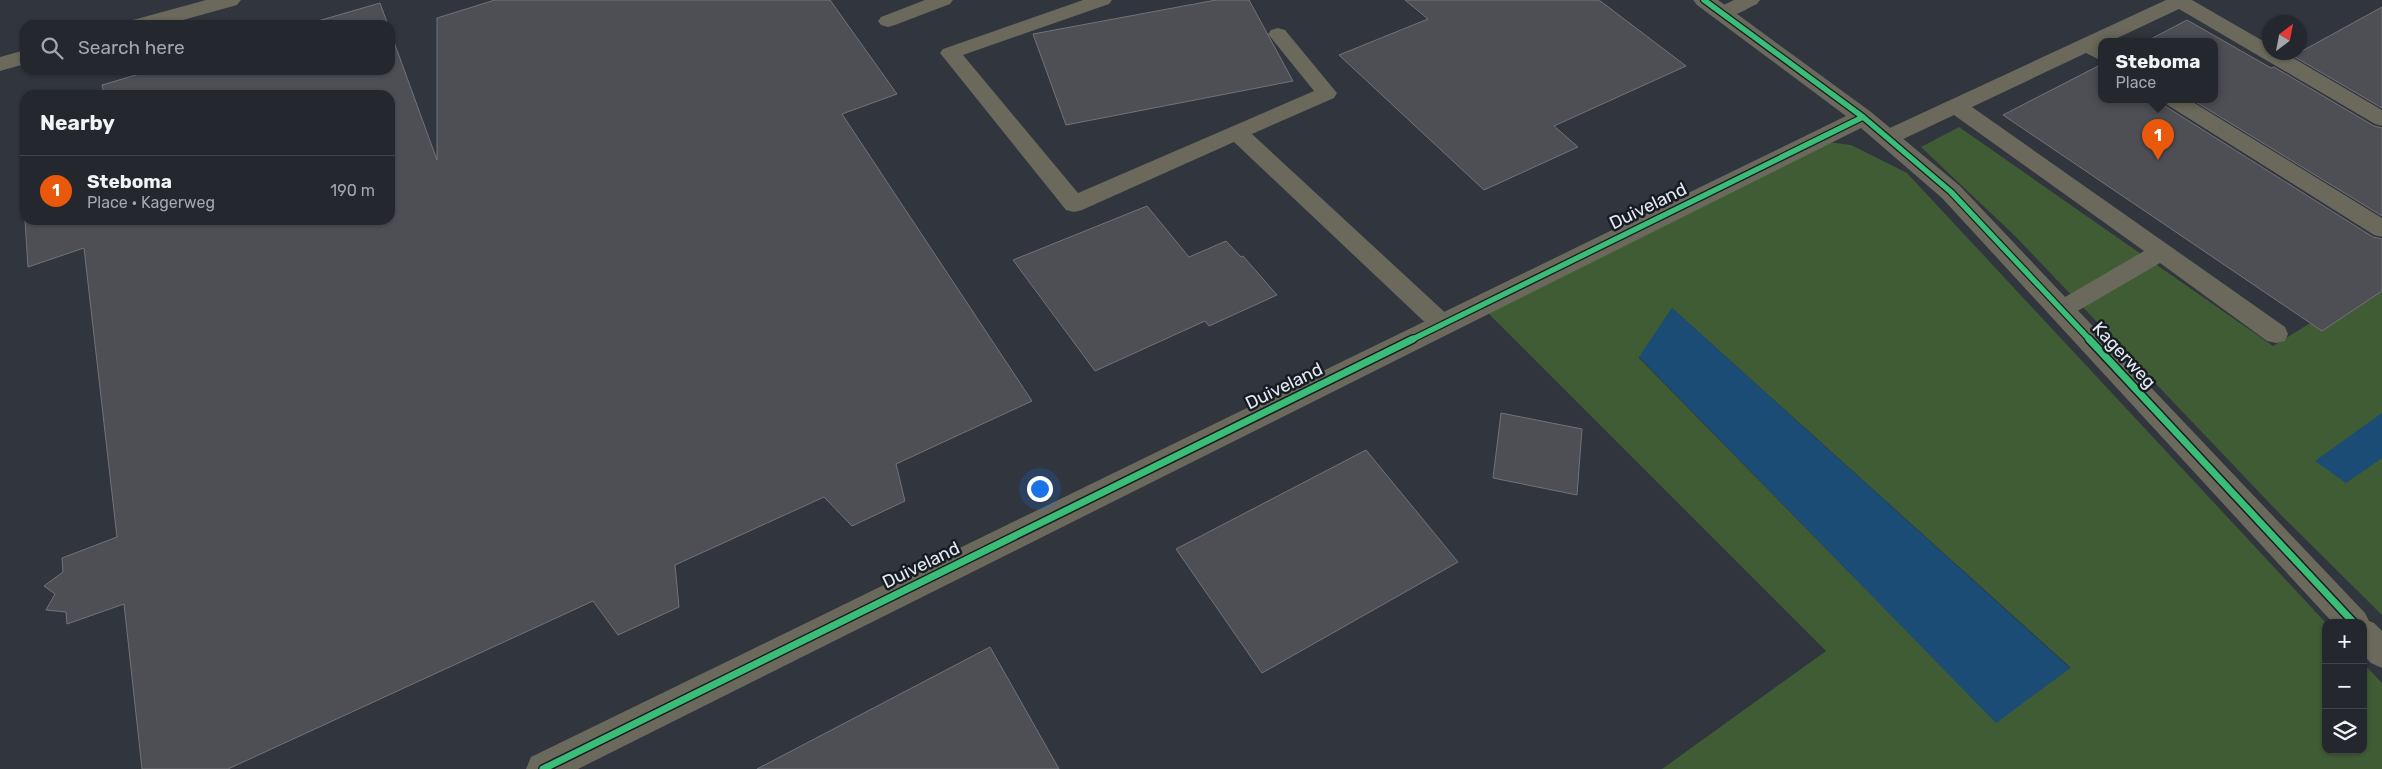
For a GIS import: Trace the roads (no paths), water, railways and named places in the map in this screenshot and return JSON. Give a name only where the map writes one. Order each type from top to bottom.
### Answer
[{"type":"street","points":[[159,20],[230,0]]},
{"type":"street","points":[[1713,6],[1863,117]]},
{"type":"street","points":[[0,64],[20,59]]},
{"type":"street","name":"Kagerweg","points":[[1863,117],[1951,192],[2350,619]]},
{"type":"street","name":"Duiveland","points":[[543,769],[1863,117]]},
{"type":"street","points":[[2367,637],[2382,653]]},
{"type":"lane","points":[[888,21],[943,0]]},
{"type":"lane","points":[[1102,0],[950,53],[1074,204],[1327,93],[1278,34]]},
{"type":"lane","points":[[1713,6],[1750,0]]},
{"type":"lane","points":[[2116,38],[2180,2],[2382,119]]},
{"type":"lane","points":[[1887,138],[1956,106],[2094,50]]},
{"type":"lane","points":[[2179,103],[2382,229]]},
{"type":"lane","points":[[1956,106],[2276,334]]},
{"type":"lane","points":[[1237,132],[1442,324]]},
{"type":"lane","points":[[2061,310],[2161,252]]},
{"type":"water","points":[[1672,308],[2070,668],[1996,723],[1639,357]]},
{"type":"water","points":[[2382,413],[2382,458],[2346,483],[2315,461]]},
{"type":"place","name":"Steboma","points":[[2158,160]]}]
